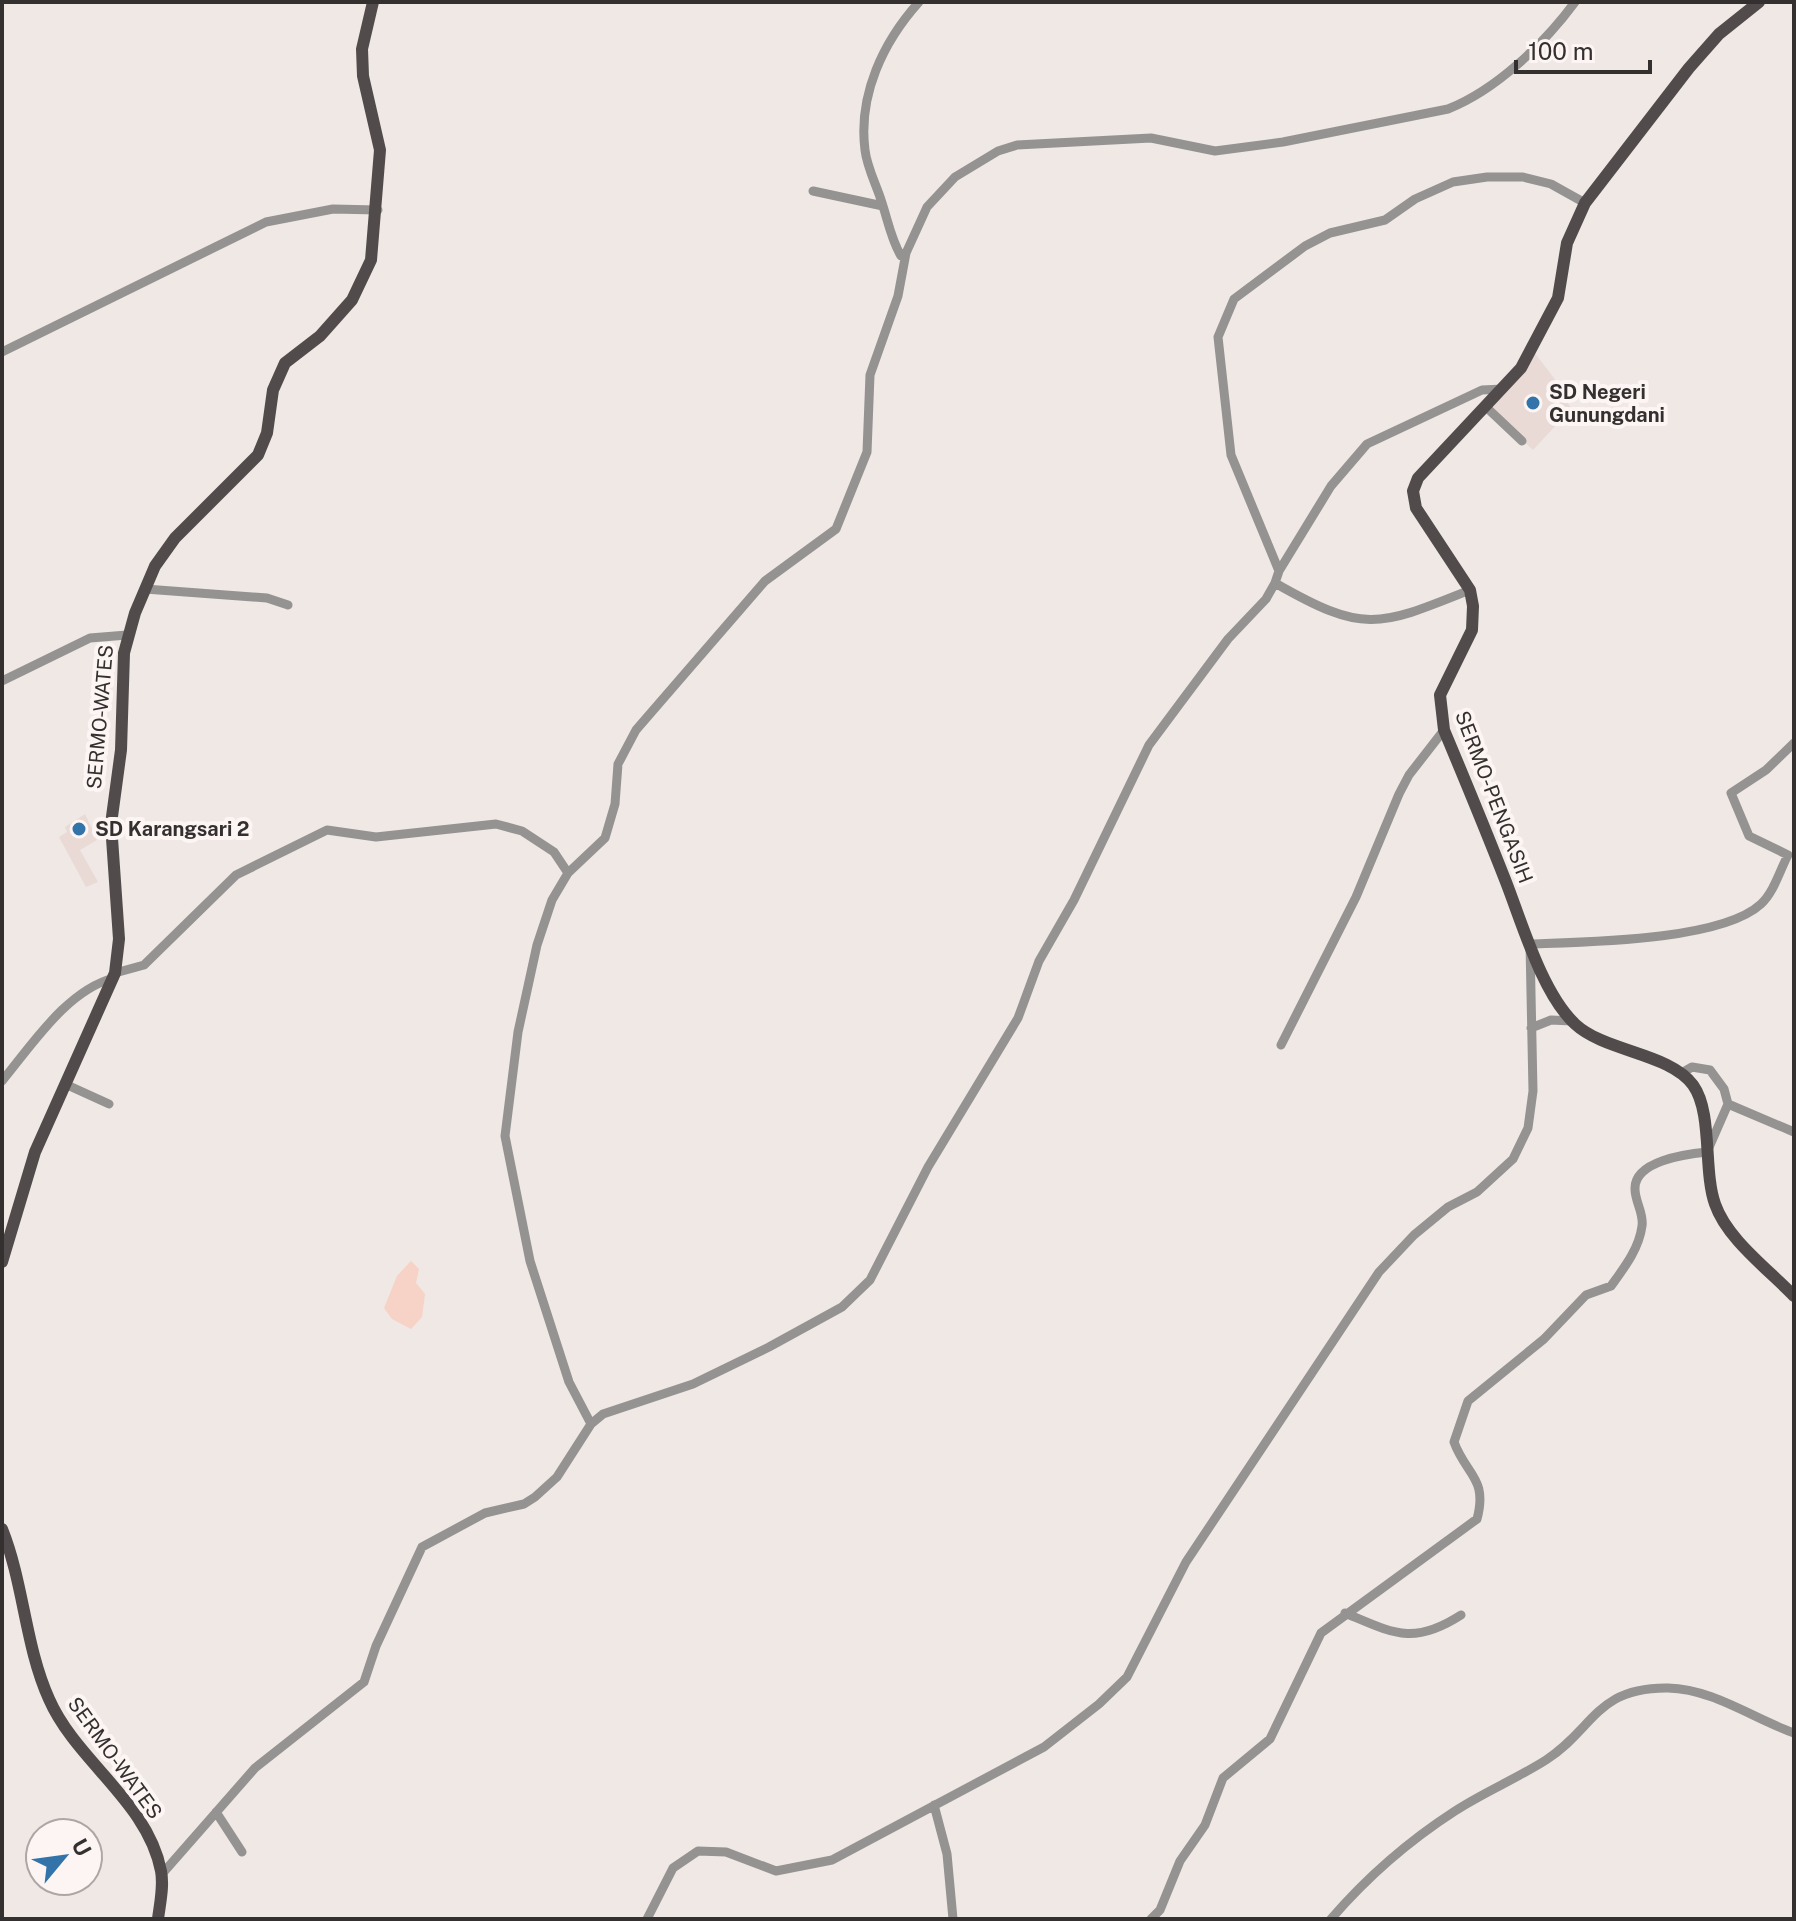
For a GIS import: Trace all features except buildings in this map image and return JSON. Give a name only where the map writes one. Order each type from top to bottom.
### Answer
[{"type":"main road","name":"SERMO-WATES","points":[[2,1262],[35,1152],[115,975],[119,939],[111,824],[121,750],[122,674],[127,635],[161,555],[191,518],[258,455],[267,433],[273,390],[285,363],[335,320],[352,300],[367,273],[378,210],[380,150],[363,76],[362,49],[373,2]]},
{"type":"main road","points":[[1470,590],[1416,508],[1413,491],[1427,466],[1521,368],[1558,298],[1567,243],[1585,203],[1689,68],[1719,34],[1759,2]]},
{"type":"main road","name":"SERMO-PENGASIH","points":[[1470,590],[1472,630],[1440,695],[1444,730],[1530,944],[1572,1021],[1601,1040],[1680,1074]]},
{"type":"main road","points":[[1680,1074],[1697,1094],[1716,1208],[1738,1238],[1794,1296]]},
{"type":"main road","name":"SERMO-WATES","points":[[2,1529],[48,1698],[63,1727],[141,1825],[162,1874],[158,1919]]},
{"type":"street","points":[[906,253],[901,256],[898,250],[865,150],[867,93],[879,61],[905,17],[919,2]]},
{"type":"street","points":[[591,1424],[569,1382],[530,1261],[505,1136],[518,1032],[537,945],[552,900],[568,873],[605,838],[615,804],[618,764],[636,730],[765,581],[836,529],[867,452],[870,375],[898,296],[906,253],[927,207],[955,177],[998,151],[1017,145],[1151,138],[1215,151],[1283,142],[1448,109],[1469,100],[1498,78],[1531,50],[1575,2]]},
{"type":"street","points":[[1279,571],[1231,455],[1218,337],[1234,299],[1305,246],[1330,233],[1385,220],[1415,199],[1453,182],[1487,177],[1523,177],[1551,184],[1585,203]]},
{"type":"street","points":[[813,191],[883,206]]},
{"type":"street","points":[[2,352],[266,222],[333,209],[378,210]]},
{"type":"street","points":[[162,1874],[255,1768],[364,1682],[376,1646],[422,1547],[485,1513],[524,1504],[535,1497],[557,1477],[591,1424],[603,1414],[693,1384],[769,1347],[842,1307],[870,1280],[928,1167],[1018,1018],[1039,961],[1074,900],[1149,745],[1228,639],[1266,599],[1279,571],[1331,486],[1367,444],[1482,390],[1503,389]]},
{"type":"street","points":[[1486,407],[1522,441]]},
{"type":"street","points":[[1275,583],[1323,611],[1371,621],[1402,617],[1470,590]]},
{"type":"street","points":[[145,589],[267,598],[288,605]]},
{"type":"street","points":[[2,681],[90,638],[127,635]]},
{"type":"street","points":[[1281,1045],[1356,897],[1404,784],[1444,730]]},
{"type":"street","points":[[647,1919],[673,1868],[698,1851],[726,1852],[776,1871],[791,1871],[852,1852],[1044,1747],[1080,1721],[1127,1677],[1186,1562],[1379,1272],[1414,1235],[1448,1207],[1477,1192],[1513,1159],[1531,1114],[1530,944],[1634,938],[1702,929],[1762,903],[1788,855],[1749,836],[1731,793],[1766,770],[1794,743]]},
{"type":"street","points":[[2,1081],[58,1016],[91,986],[144,965],[236,875],[327,830],[376,837],[496,824],[522,831],[554,852],[568,873]]},
{"type":"street","points":[[1531,1028],[1551,1020],[1572,1021]]},
{"type":"street","points":[[1151,1919],[1160,1910],[1180,1861],[1205,1825],[1223,1778],[1270,1739],[1321,1633],[1477,1519],[1482,1494],[1478,1481],[1454,1442],[1468,1401],[1544,1339],[1586,1295],[1611,1286],[1625,1266],[1641,1232],[1643,1223],[1635,1188],[1639,1175],[1653,1165],[1707,1152],[1728,1104],[1724,1089],[1710,1070],[1692,1067],[1680,1074]]},
{"type":"street","points":[[65,1084],[109,1104]]},
{"type":"street","points":[[1728,1104],[1794,1132]]},
{"type":"street","points":[[1345,1613],[1403,1635],[1418,1636],[1461,1615]]},
{"type":"street","points":[[1331,1919],[1390,1857],[1454,1811],[1552,1755],[1571,1740],[1593,1713],[1620,1697],[1666,1688],[1691,1691],[1794,1733]]},
{"type":"street","points":[[934,1805],[947,1854],[953,1919]]},
{"type":"street","points":[[216,1812],[242,1852]]},
{"type":"shaded area","name":"SD Negeri Gunungdani","points":[[1534,352],[1560,386],[1571,409],[1533,450],[1491,410]]},
{"type":"shaded area","points":[[85,814],[97,840],[80,850],[98,882],[86,887],[59,837],[67,832],[65,827]]},
{"type":"shaded area","points":[[411,1261],[419,1269],[416,1283],[425,1294],[422,1317],[411,1329],[392,1319],[384,1308],[397,1276]]},
{"type":"place","name":"SD Negeri Gunungdani","points":[[1533,403]]},
{"type":"place","name":"SD Karangsari 2","points":[[79,829]]}]
